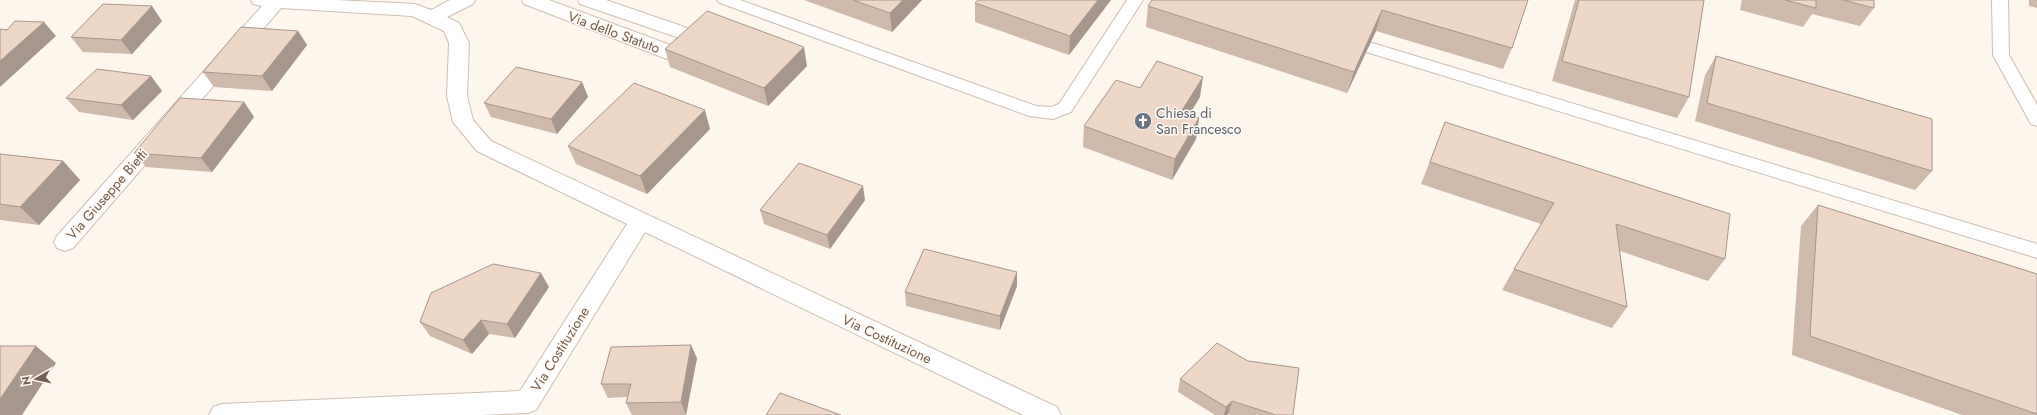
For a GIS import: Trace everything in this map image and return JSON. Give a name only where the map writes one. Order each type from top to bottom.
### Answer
[{"type":"street","points":[[268,1],[416,10],[432,18],[446,9],[466,0]]},
{"type":"street","name":"Via dello Statuto","points":[[531,0],[674,54]]},
{"type":"street","name":"Via dello Statuto","points":[[587,0],[695,37]]},
{"type":"street","name":"Via Giuseppe Bietti","points":[[65,242],[268,1]]},
{"type":"street","name":"Via Costituzione","points":[[432,18],[452,27],[459,43],[457,96],[463,122],[484,146],[1048,415]]},
{"type":"street","name":"Via Costituzione","points":[[222,415],[527,402],[640,221]]},
{"type":"lane","points":[[725,0],[1035,112],[1053,114],[1065,108],[1135,0]]},
{"type":"lane","points":[[2000,0],[2001,55],[2037,120]]},
{"type":"lane","points":[[1369,46],[2037,251]]},
{"type":"building","points":[[853,0],[903,0],[890,13]]},
{"type":"building","points":[[978,0],[1098,0],[1070,36],[975,3]]},
{"type":"building","points":[[1152,0],[1528,0],[1512,48],[1382,10],[1354,72],[1148,6]]},
{"type":"building","points":[[1579,0],[1704,0],[1689,97],[1562,61]]},
{"type":"building","points":[[1785,0],[1816,0],[1816,8]]},
{"type":"building","points":[[1843,0],[1874,0],[1874,8]]},
{"type":"building","points":[[103,4],[152,6],[121,40],[71,37]]},
{"type":"building","points":[[707,11],[804,47],[764,88],[665,49]]},
{"type":"building","points":[[15,21],[44,22],[0,61],[0,29],[7,30]]},
{"type":"building","points":[[241,27],[298,31],[262,76],[203,72]]},
{"type":"building","points":[[1716,56],[1932,119],[1932,171],[1707,103]]},
{"type":"building","name":"Chiesa di San Francesco","points":[[1157,61],[1203,77],[1181,112],[1199,118],[1175,159],[1084,126],[1116,80],[1140,88]]},
{"type":"building","points":[[516,67],[582,82],[551,119],[484,103]]},
{"type":"building","points":[[97,69],[151,76],[121,105],[66,98]]},
{"type":"building","points":[[634,83],[705,110],[640,176],[568,146]]},
{"type":"building","points":[[180,98],[244,102],[201,158],[134,153]]},
{"type":"building","points":[[1445,122],[1730,214],[1725,259],[1616,224],[1627,307],[1514,269],[1554,203],[1430,162]]},
{"type":"building","points":[[0,154],[63,161],[20,207],[0,204]]},
{"type":"building","points":[[799,163],[863,186],[827,235],[760,210]]},
{"type":"building","points":[[1818,205],[2037,274],[2037,414],[1810,336]]},
{"type":"building","points":[[924,249],[1017,272],[1000,316],[905,292]]},
{"type":"building","points":[[493,264],[541,273],[507,324],[481,320],[463,340],[420,322],[431,293]]},
{"type":"building","points":[[1217,343],[1248,361],[1299,368],[1293,415],[1276,415],[1232,401],[1226,407],[1180,379]]},
{"type":"building","points":[[691,345],[681,402],[626,403],[631,384],[601,384],[611,347]]},
{"type":"building","points":[[0,346],[36,346],[0,399]]},
{"type":"building","points":[[780,393],[841,415],[766,415]]},
{"type":"place","name":"Chiesa di San Francesco","points":[[1143,121]]}]
